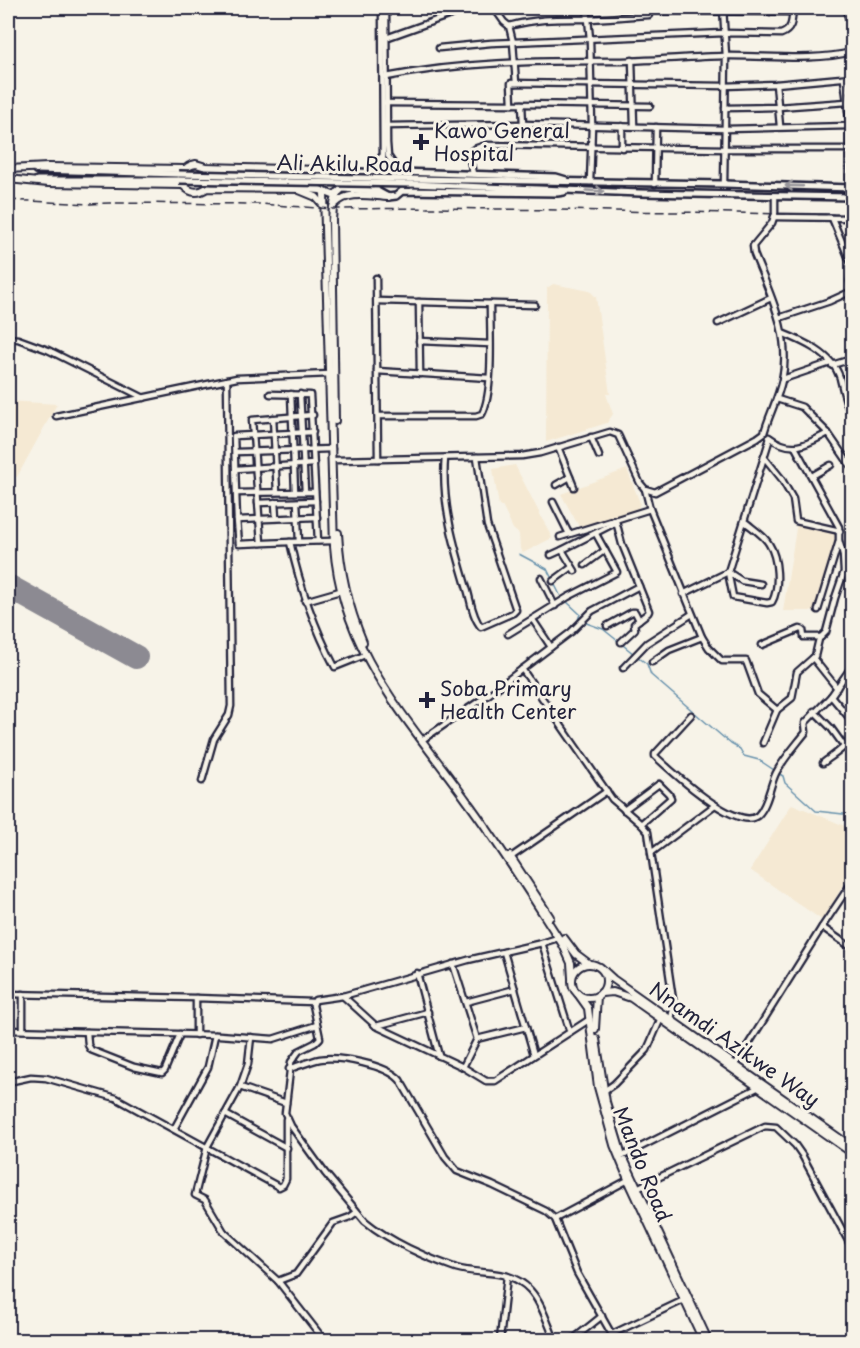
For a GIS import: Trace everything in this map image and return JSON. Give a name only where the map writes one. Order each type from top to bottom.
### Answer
[{"type":"highway","points":[[181,177],[48,167],[13,170],[13,179],[48,183],[181,177],[196,164],[206,167],[321,170],[332,166],[342,171],[345,181],[329,207],[334,541],[340,591],[349,619],[365,655],[393,700],[485,826],[558,938],[570,958],[572,984],[578,994],[590,998],[599,995],[606,983],[606,977],[600,967],[588,963],[571,949],[511,857],[394,697],[373,663],[351,611],[343,581],[339,551],[329,207],[316,180],[321,170]]},
{"type":"highway","points":[[206,167],[210,177],[207,188]]},
{"type":"highway","points":[[181,177],[187,189],[197,193],[207,188],[296,189],[322,191],[329,195],[340,191]]},
{"type":"highway","points":[[296,189],[316,197],[329,207]]},
{"type":"highway","points":[[329,207],[346,196],[388,197]]},
{"type":"highway","points":[[572,978],[578,968],[588,963]]},
{"type":"highway","name":"Nnamdi Azikwe Way","points":[[600,967],[852,1147]]},
{"type":"highway","name":"Nnamdi Azikwe Way","points":[[599,995],[613,992],[625,995],[852,1153]]},
{"type":"highway","name":"Mando Road","points":[[578,994],[587,1004],[601,1102],[628,1180],[703,1341]]},
{"type":"highway","name":"Mando Road","points":[[599,995],[594,1017],[598,1061],[623,1156],[708,1341]]},
{"type":"main road","points":[[377,191],[375,179],[377,173],[388,166],[399,171],[556,177],[570,182]]},
{"type":"main road","points":[[342,171],[377,173]]},
{"type":"main road","points":[[399,171],[404,178],[402,191]]},
{"type":"main road","name":"Ali Akilu Road","points":[[181,177],[410,182],[724,184],[851,188]]},
{"type":"main road","name":"Ali Akilu Road","points":[[410,182],[571,190],[852,197]]},
{"type":"main road","points":[[340,191],[377,191],[388,197],[396,196],[402,191],[557,194],[571,190]]},
{"type":"street","points":[[384,8],[388,156],[399,171]]},
{"type":"street","points":[[383,168],[384,8]]},
{"type":"street","points":[[386,38],[470,8]]},
{"type":"street","points":[[494,8],[509,26],[513,42],[516,83]]},
{"type":"street","points":[[587,8],[592,126],[590,182]]},
{"type":"street","points":[[845,8],[852,27]]},
{"type":"street","points":[[439,48],[513,42],[724,33],[781,34],[786,32],[791,24],[793,10],[650,9],[649,15],[589,19],[535,19],[509,26]]},
{"type":"street","points":[[723,9],[726,56],[724,184]]},
{"type":"street","points":[[386,77],[420,70],[514,61],[828,56],[852,52]]},
{"type":"street","points":[[632,60],[634,126]]},
{"type":"street","points":[[512,104],[511,83],[725,86],[852,77]]},
{"type":"street","points":[[844,79],[852,149],[851,188]]},
{"type":"street","points":[[776,84],[780,126]]},
{"type":"street","points":[[725,108],[848,102]]},
{"type":"street","points":[[386,103],[650,106]]},
{"type":"street","points":[[522,104],[524,124]]},
{"type":"street","points":[[386,126],[524,124],[725,129],[850,126]]},
{"type":"street","points":[[622,126],[622,148]]},
{"type":"street","points":[[655,184],[656,127]]},
{"type":"street","points":[[473,174],[469,154],[474,149],[486,145],[852,149]]},
{"type":"street","points":[[369,172],[376,169],[381,162],[383,149]]},
{"type":"street","points":[[645,489],[655,492],[764,433],[783,379],[782,333],[779,318],[753,246],[774,217],[775,196]]},
{"type":"street","points":[[774,217],[852,218]]},
{"type":"street","points":[[779,318],[830,302],[852,291],[850,281],[852,268],[832,218]]},
{"type":"street","points":[[376,278],[378,459]]},
{"type":"street","points":[[718,322],[771,298]]},
{"type":"street","points":[[377,301],[535,304]]},
{"type":"street","points":[[419,302],[420,374]]},
{"type":"street","points":[[378,416],[476,417],[482,414],[485,409],[489,378],[490,304]]},
{"type":"street","points":[[782,333],[807,344],[831,364],[840,377],[842,391],[852,417]]},
{"type":"street","points":[[8,338],[18,339],[48,350],[144,398]]},
{"type":"street","points":[[419,341],[490,344]]},
{"type":"street","points":[[783,379],[852,359]]},
{"type":"street","points":[[377,371],[489,378]]},
{"type":"street","points":[[56,416],[237,378],[330,374]]},
{"type":"street","points":[[202,781],[214,739],[229,715],[231,706],[227,380]]},
{"type":"street","points":[[270,394],[309,394],[311,400],[318,542]]},
{"type":"street","points":[[291,394],[296,492]]},
{"type":"street","points":[[300,394],[305,492]]},
{"type":"street","points":[[777,399],[802,407],[828,433],[852,468]]},
{"type":"street","points":[[301,401],[311,400]]},
{"type":"street","points":[[261,543],[252,420],[313,415]]},
{"type":"street","points":[[273,418],[278,492],[276,518]]},
{"type":"street","points":[[313,432],[234,436],[239,544],[334,541]]},
{"type":"street","points":[[336,460],[522,456],[610,432],[618,435],[645,489],[650,510],[683,594],[708,648],[722,661],[746,661],[758,694],[777,710]]},
{"type":"street","points":[[764,433],[777,443],[795,447],[828,433]]},
{"type":"street","points":[[591,437],[599,456]]},
{"type":"street","points":[[744,521],[768,542],[773,552],[776,592],[772,602],[733,597],[728,572],[770,438]]},
{"type":"street","points":[[558,447],[573,487]]},
{"type":"street","points":[[795,447],[837,521],[840,531],[818,610]]},
{"type":"street","points":[[235,452],[304,448],[332,449]]},
{"type":"street","points":[[445,458],[445,488],[452,535],[475,616],[478,624],[483,627],[513,614],[516,610],[487,525],[477,457]]},
{"type":"street","points":[[764,458],[781,478],[793,499],[796,521],[840,531]]},
{"type":"street","points":[[236,469],[314,464]]},
{"type":"street","points":[[812,476],[831,465]]},
{"type":"street","points":[[556,485],[570,477]]},
{"type":"street","points":[[237,493],[315,492]]},
{"type":"street","points":[[258,503],[316,501]]},
{"type":"street","points":[[297,502],[299,542]]},
{"type":"street","points":[[553,502],[569,534]]},
{"type":"street","points":[[560,537],[650,510]]},
{"type":"street","points":[[237,520],[317,517]]},
{"type":"street","points":[[551,555],[616,522]]},
{"type":"street","points":[[616,522],[649,611],[633,624],[635,629],[621,642]]},
{"type":"street","points":[[508,634],[564,599],[617,572],[596,534]]},
{"type":"street","points":[[763,743],[777,710],[792,698],[797,672],[813,658],[817,652],[820,637],[826,632],[844,572],[843,554],[839,541]]},
{"type":"street","points":[[290,542],[305,601],[335,667],[365,655]]},
{"type":"street","points":[[553,581],[573,569],[562,550]]},
{"type":"street","points":[[585,565],[605,550]]},
{"type":"street","points":[[843,554],[852,550]]},
{"type":"street","points":[[683,594],[728,572]]},
{"type":"street","points":[[728,572],[742,580],[761,584]]},
{"type":"street","points":[[541,578],[555,606]]},
{"type":"street","points":[[425,738],[488,695],[551,647],[598,606],[639,586]]},
{"type":"street","points":[[305,601],[340,591]]},
{"type":"street","points":[[607,626],[634,612],[639,620]]},
{"type":"street","points":[[623,668],[662,632],[692,614]]},
{"type":"street","points":[[533,620],[551,647]]},
{"type":"street","points":[[762,645],[800,629],[803,630],[804,637],[820,637]]},
{"type":"street","points":[[652,662],[669,650],[702,637]]},
{"type":"street","points":[[813,658],[837,688]]},
{"type":"street","points":[[691,715],[654,755],[715,805],[733,815],[752,819],[764,806],[777,771],[806,732],[805,723],[814,711],[831,696],[852,666]]},
{"type":"street","points":[[522,669],[607,791],[648,832],[674,1005],[671,1019]]},
{"type":"street","points":[[831,696],[852,721]]},
{"type":"street","points":[[814,711],[831,728],[844,746]]},
{"type":"street","points":[[823,763],[848,744],[852,737]]},
{"type":"street","points":[[624,810],[659,784],[670,798],[641,824]]},
{"type":"street","points":[[511,857],[607,791]]},
{"type":"street","points":[[651,853],[715,805]]},
{"type":"street","points":[[736,1064],[852,882]]},
{"type":"street","points":[[822,927],[852,948]]},
{"type":"street","points":[[8,994],[313,1002],[315,999],[343,996],[453,963],[558,938]]},
{"type":"street","points":[[542,943],[570,1032]]},
{"type":"street","points":[[504,952],[534,1055]]},
{"type":"street","points":[[453,963],[477,1039],[463,1067]]},
{"type":"street","points":[[417,973],[439,1056]]},
{"type":"street","points":[[466,1002],[515,989]]},
{"type":"street","points":[[23,994],[23,1030]]},
{"type":"street","points":[[343,996],[376,1026],[463,1067],[486,1081],[493,1082],[590,1019]]},
{"type":"street","points":[[196,998],[196,1035]]},
{"type":"street","points":[[8,1082],[31,1077],[46,1078],[116,1098],[279,1187],[286,1179],[285,1113],[289,1069],[298,1051],[318,1041],[313,1002]]},
{"type":"street","points":[[376,1026],[428,1012]]},
{"type":"street","points":[[604,1090],[614,1084],[647,1050],[661,1018]]},
{"type":"street","points":[[8,1030],[215,1035],[273,1039],[317,1025]]},
{"type":"street","points":[[477,1039],[526,1027]]},
{"type":"street","points":[[87,1032],[88,1045],[91,1050],[144,1070],[162,1073],[180,1034]]},
{"type":"street","points":[[174,1129],[208,1067],[215,1035]]},
{"type":"street","points":[[251,1037],[248,1064],[240,1087],[207,1147],[195,1195],[205,1200],[224,1232],[278,1281],[324,1341]]},
{"type":"street","points":[[289,1069],[322,1059],[332,1059],[369,1064],[395,1074],[450,1164],[465,1175],[492,1185],[546,1211],[555,1219],[577,1273],[615,1341]]},
{"type":"street","points":[[240,1087],[286,1103]]},
{"type":"street","points":[[623,1156],[759,1087]]},
{"type":"street","points":[[285,1113],[291,1126],[365,1221],[380,1232],[457,1268],[507,1276],[532,1292],[555,1341]]},
{"type":"street","points":[[225,1114],[287,1148]]},
{"type":"street","points":[[637,1188],[765,1126],[776,1127],[802,1155],[852,1248]]},
{"type":"street","points":[[555,1219],[628,1180]]},
{"type":"street","points":[[278,1281],[296,1274],[333,1223],[357,1212]]},
{"type":"street","points":[[500,1341],[507,1276]]},
{"type":"street","points":[[612,1334],[684,1300]]},
{"type":"street","points":[[572,1341],[602,1316]]},
{"type":"shaded area","points":[[553,284],[590,291],[596,297],[610,394],[606,394],[613,414],[607,423],[546,442],[547,288]]},
{"type":"shaded area","points":[[8,401],[57,404],[17,477],[8,474]]},
{"type":"shaded area","points":[[515,465],[552,538],[523,553],[520,549],[519,534],[513,529],[502,506],[499,506],[493,469]]},
{"type":"shaded area","points":[[627,469],[640,503],[637,511],[581,530],[561,494]]},
{"type":"shaded area","points":[[797,522],[838,533],[816,611],[783,611]]},
{"type":"shaded area","points":[[792,804],[852,829],[852,871],[822,920],[750,870]]},
{"type":"waterway","points":[[519,554],[547,569],[562,599]]},
{"type":"waterway","points":[[566,601],[580,614],[578,620],[603,629],[634,654]]},
{"type":"waterway","points":[[638,657],[647,664],[651,675],[731,744],[740,749],[744,756],[759,760],[774,770]]},
{"type":"waterway","points":[[778,773],[783,776],[785,783],[816,811],[852,815]]},
{"type":"runway","points":[[8,586],[136,657]]},
{"type":"railway","points":[[8,200],[91,204],[259,204],[333,209],[438,208],[852,215]]},
{"type":"place","name":"Kawo General Hospital","points":[[421,142]]},
{"type":"place","name":"Soba Primary Health Center","points":[[427,700]]}]
